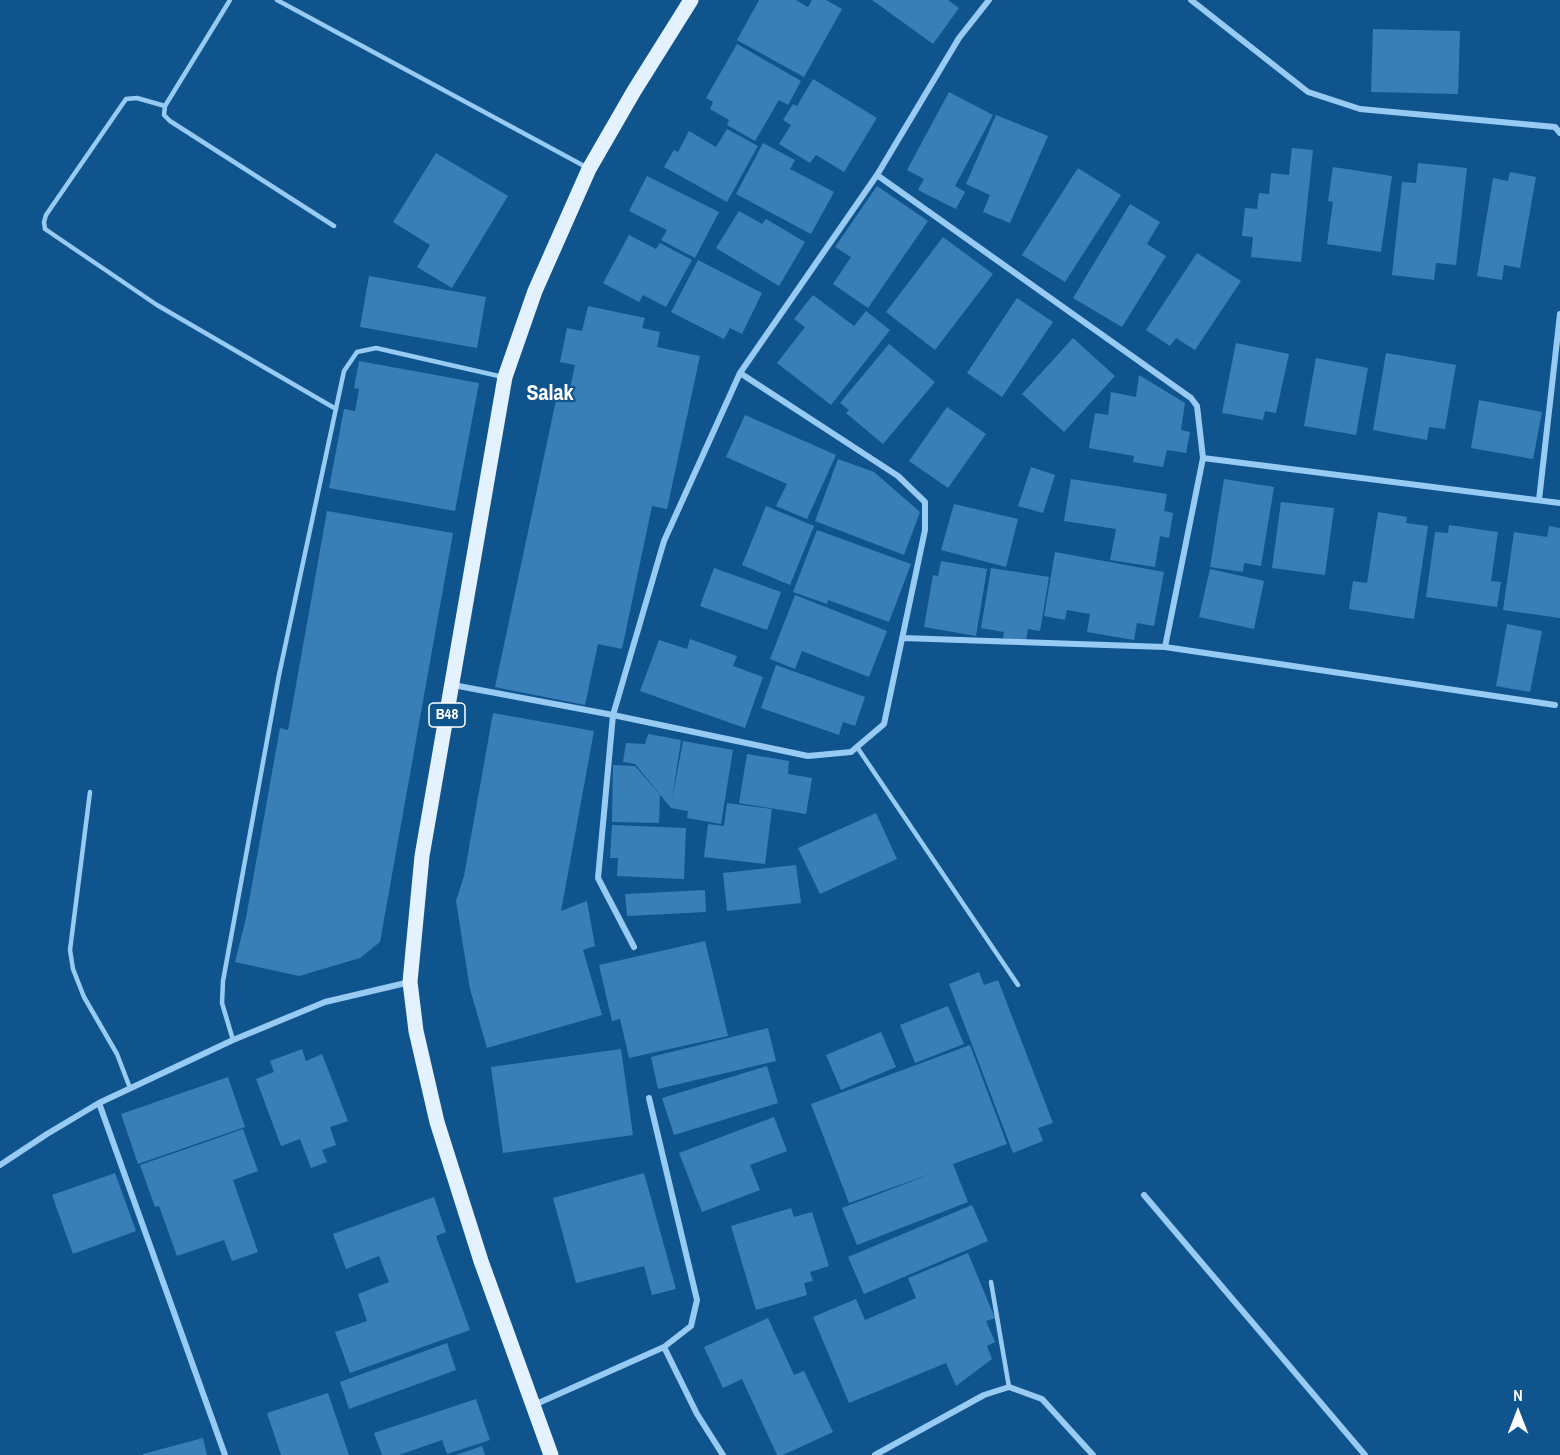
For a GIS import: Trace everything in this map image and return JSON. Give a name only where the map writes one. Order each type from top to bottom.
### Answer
[{"type":"main road","name":"B48","points":[[551,1455],[481,1261],[437,1122],[416,1031],[410,982],[422,856],[505,377],[535,291],[589,169],[691,0]]},
{"type":"street","points":[[634,947],[598,878],[613,715],[664,541],[740,373],[877,175],[959,38],[989,0]]},
{"type":"street","points":[[1191,0],[1308,92],[1360,109],[1555,127],[1560,134]]},
{"type":"street","points":[[877,175],[1191,398],[1197,406],[1203,458],[1165,647]]},
{"type":"street","points":[[1539,500],[1560,314]]},
{"type":"street","points":[[452,685],[613,715],[808,756],[851,752],[884,724],[925,530],[925,502],[898,476],[740,373]]},
{"type":"street","points":[[1203,458],[1560,503]]},
{"type":"street","points":[[902,638],[1165,647],[1555,705]]},
{"type":"street","points":[[0,1165],[99,1103],[233,1040],[325,1002],[410,982]]},
{"type":"street","points":[[533,1405],[664,1347],[691,1326],[697,1300],[649,1098]]},
{"type":"street","points":[[99,1103],[225,1455]]},
{"type":"street","points":[[1144,1195],[1365,1455]]},
{"type":"street","points":[[664,1347],[697,1414],[723,1455]]},
{"type":"street","points":[[877,1455],[984,1395],[1009,1388],[1042,1399],[1093,1455]]},
{"type":"lane","points":[[230,0],[165,106],[164,115],[334,226]]},
{"type":"lane","points":[[277,0],[589,169]]},
{"type":"lane","points":[[165,106],[137,98],[126,99],[46,215],[45,229],[157,305],[336,409]]},
{"type":"lane","points":[[233,1040],[222,1003],[223,981],[279,675],[344,371],[357,352],[376,348],[505,377]]},
{"type":"lane","points":[[857,747],[1018,986]]},
{"type":"lane","points":[[90,792],[70,950],[73,969],[84,997],[117,1054],[130,1089]]},
{"type":"lane","points":[[991,1281],[1009,1388]]},
{"type":"building","points":[[759,0],[796,0],[808,7],[812,0],[826,0],[842,9],[804,77],[737,40]]},
{"type":"building","points":[[872,0],[948,0],[959,8],[933,44]]},
{"type":"building","points":[[1373,29],[1460,31],[1458,94],[1371,92]]},
{"type":"building","points":[[737,44],[801,81],[788,105],[779,100],[755,141],[727,125],[729,120],[710,109],[713,102],[706,98]]},
{"type":"building","points":[[813,79],[877,118],[844,172],[816,155],[810,163],[779,144],[791,125],[783,120],[793,104],[797,106]]},
{"type":"building","points":[[949,92],[993,115],[955,186],[965,192],[956,209],[918,190],[924,179],[907,170]]},
{"type":"building","points":[[996,115],[1048,136],[1010,223],[983,212],[990,195],[966,184]]},
{"type":"building","points":[[727,129],[758,146],[727,202],[664,167],[674,150],[678,152],[689,131],[716,147]]},
{"type":"building","points":[[763,143],[795,160],[790,169],[834,192],[811,234],[736,194]]},
{"type":"building","points":[[1292,148],[1313,150],[1301,262],[1251,257],[1253,237],[1242,236],[1245,208],[1257,209],[1259,193],[1269,194],[1271,173],[1289,175]]},
{"type":"building","points":[[436,153],[508,196],[452,288],[417,267],[430,245],[393,222]]},
{"type":"building","points":[[1418,163],[1467,168],[1456,265],[1436,263],[1434,280],[1392,275],[1402,182],[1416,183]]},
{"type":"building","points":[[1333,167],[1392,176],[1381,252],[1327,244],[1333,202],[1328,201]]},
{"type":"building","points":[[1078,168],[1121,195],[1065,282],[1022,255]]},
{"type":"building","points":[[1510,172],[1536,177],[1520,268],[1504,265],[1502,280],[1477,276],[1493,178],[1508,181]]},
{"type":"building","points":[[647,176],[719,212],[695,258],[661,240],[667,230],[629,211]]},
{"type":"building","points":[[877,186],[928,221],[868,308],[833,284],[851,257],[835,247]]},
{"type":"building","points":[[1130,204],[1160,222],[1147,244],[1166,256],[1122,327],[1073,298]]},
{"type":"building","points":[[739,211],[762,224],[766,219],[805,242],[779,286],[716,248]]},
{"type":"building","points":[[629,235],[656,249],[660,243],[692,260],[666,307],[643,295],[639,302],[603,283]]},
{"type":"building","points":[[943,237],[993,274],[935,350],[886,312]]},
{"type":"building","points":[[1197,253],[1241,281],[1195,350],[1176,338],[1170,346],[1146,330]]},
{"type":"building","points":[[698,260],[762,293],[742,334],[730,328],[724,339],[671,312]]},
{"type":"building","points":[[369,276],[486,297],[477,348],[360,327]]},
{"type":"building","points":[[813,295],[854,326],[866,311],[890,330],[831,405],[777,363],[805,327],[794,319]]},
{"type":"building","points":[[1017,298],[1053,322],[1002,397],[967,373]]},
{"type":"building","points":[[588,306],[645,318],[642,328],[660,332],[657,347],[700,356],[667,509],[652,506],[622,649],[598,644],[585,705],[495,687],[559,386],[570,389],[575,365],[560,362],[567,328],[582,331]]},
{"type":"building","points":[[1073,338],[1115,376],[1064,432],[1022,394]]},
{"type":"building","points":[[1236,343],[1289,354],[1276,413],[1265,411],[1263,420],[1222,413]]},
{"type":"building","points":[[889,344],[935,382],[883,444],[846,413],[849,410],[840,403]]},
{"type":"building","points":[[1386,353],[1456,365],[1445,429],[1429,427],[1427,440],[1373,430]]},
{"type":"building","points":[[1316,358],[1368,368],[1356,435],[1304,426]]},
{"type":"building","points":[[359,361],[479,383],[455,511],[329,488],[344,409],[355,411],[359,389],[354,388]]},
{"type":"building","points":[[1139,375],[1185,403],[1181,430],[1190,432],[1186,453],[1167,450],[1163,467],[1133,462],[1134,456],[1089,448],[1095,413],[1108,415],[1111,392],[1136,397]]},
{"type":"building","points":[[1479,400],[1542,412],[1533,459],[1471,448]]},
{"type":"building","points":[[947,407],[986,434],[948,488],[909,461]]},
{"type":"building","points":[[745,415],[836,455],[807,519],[776,506],[787,484],[726,457]]},
{"type":"building","points":[[838,459],[874,472],[920,512],[904,555],[815,521]]},
{"type":"building","points":[[1031,467],[1055,475],[1043,513],[1018,506]]},
{"type":"building","points":[[1071,479],[1167,494],[1164,511],[1173,513],[1169,538],[1160,536],[1155,567],[1110,560],[1116,529],[1064,521]]},
{"type":"building","points":[[1224,479],[1274,487],[1261,566],[1244,563],[1243,572],[1210,567]]},
{"type":"building","points":[[1281,502],[1334,508],[1325,575],[1272,568]]},
{"type":"building","points":[[954,504],[1018,519],[1006,567],[941,550]]},
{"type":"building","points":[[766,506],[814,526],[790,585],[742,565]]},
{"type":"building","points":[[327,511],[453,533],[380,942],[360,958],[299,976],[235,962],[246,918],[280,728],[288,730]]},
{"type":"building","points":[[1378,512],[1407,517],[1406,523],[1428,526],[1414,619],[1349,609],[1353,581],[1367,583]]},
{"type":"building","points":[[1449,525],[1498,532],[1491,581],[1501,582],[1497,607],[1426,597],[1435,532],[1448,533]]},
{"type":"building","points":[[1549,526],[1560,528],[1560,618],[1503,610],[1514,532],[1547,537]]},
{"type":"building","points":[[817,530],[911,564],[889,622],[828,600],[827,604],[793,592]]},
{"type":"building","points":[[1055,552],[1164,572],[1154,626],[1137,623],[1134,640],[1087,632],[1090,614],[1067,610],[1065,620],[1044,616]]},
{"type":"building","points":[[941,561],[987,569],[976,636],[924,627],[933,575],[938,576]]},
{"type":"building","points":[[714,568],[781,592],[767,630],[700,606]]},
{"type":"building","points":[[991,568],[1049,577],[1040,631],[1028,629],[1026,642],[1003,638],[1004,632],[981,628]]},
{"type":"building","points":[[1210,569],[1264,581],[1254,629],[1199,617]]},
{"type":"building","points":[[795,595],[887,631],[869,677],[802,651],[795,669],[770,659]]},
{"type":"building","points":[[1507,624],[1542,631],[1530,692],[1496,686]]},
{"type":"building","points":[[690,639],[737,656],[733,666],[763,677],[745,728],[640,691],[659,640],[687,649]]},
{"type":"building","points":[[776,665],[865,697],[855,726],[843,722],[839,735],[761,708]]},
{"type":"building","points":[[493,713],[594,731],[561,911],[587,901],[595,946],[583,950],[602,1015],[487,1048],[470,989],[456,901],[464,876]]},
{"type":"building","points":[[648,734],[681,740],[672,800],[683,741],[733,750],[721,824],[687,818],[688,811],[671,808],[635,764],[623,762],[626,743],[645,744]]},
{"type":"building","points":[[747,754],[789,761],[788,774],[812,778],[806,814],[739,803]]},
{"type":"building","points":[[613,765],[635,766],[660,795],[659,823],[612,822]]},
{"type":"building","points":[[727,803],[772,809],[765,864],[704,857],[708,824],[724,826]]},
{"type":"building","points":[[876,813],[897,859],[820,894],[798,848]]},
{"type":"building","points":[[612,825],[686,828],[684,879],[617,876],[618,858],[610,858]]},
{"type":"building","points":[[796,865],[801,903],[727,911],[723,873]]},
{"type":"building","points":[[705,890],[706,912],[627,916],[625,894]]},
{"type":"building","points":[[705,941],[728,1036],[629,1058],[620,1019],[612,1021],[599,965]]},
{"type":"building","points":[[979,972],[984,985],[998,980],[1053,1123],[1038,1128],[1043,1141],[1013,1153],[949,984]]},
{"type":"building","points":[[948,1006],[964,1044],[915,1063],[900,1025]]},
{"type":"building","points":[[768,1028],[776,1061],[658,1089],[651,1057]]},
{"type":"building","points":[[881,1032],[896,1067],[841,1090],[826,1055]]},
{"type":"building","points":[[970,1045],[1007,1144],[953,1164],[968,1202],[857,1245],[842,1208],[936,1172],[849,1203],[811,1104]]},
{"type":"building","points":[[302,1049],[306,1061],[322,1054],[348,1121],[330,1127],[336,1145],[322,1150],[327,1162],[311,1168],[300,1139],[281,1146],[256,1079],[274,1072],[270,1061]]},
{"type":"building","points":[[621,1049],[633,1135],[503,1153],[491,1067]]},
{"type":"building","points":[[767,1066],[778,1103],[674,1135],[662,1098]]},
{"type":"building","points":[[228,1077],[245,1127],[138,1164],[121,1114]]},
{"type":"building","points":[[774,1117],[787,1151],[750,1165],[760,1190],[702,1212],[679,1153]]},
{"type":"building","points":[[243,1129],[258,1171],[233,1180],[258,1252],[232,1261],[224,1240],[177,1256],[159,1206],[155,1207],[140,1165]]},
{"type":"building","points":[[115,1173],[136,1231],[73,1254],[52,1195]]},
{"type":"building","points":[[644,1173],[676,1289],[652,1295],[644,1266],[576,1283],[553,1198]]},
{"type":"building","points":[[434,1197],[446,1232],[436,1236],[470,1330],[350,1373],[335,1332],[367,1321],[358,1294],[389,1282],[379,1256],[346,1269],[333,1234]]},
{"type":"building","points":[[972,1205],[988,1241],[864,1294],[848,1257]]},
{"type":"building","points":[[791,1208],[794,1217],[812,1212],[829,1266],[810,1272],[813,1281],[804,1283],[807,1295],[756,1310],[731,1226]]},
{"type":"building","points":[[968,1253],[995,1318],[986,1321],[995,1342],[987,1346],[992,1359],[956,1386],[946,1363],[849,1403],[813,1317],[856,1299],[865,1320],[916,1298],[908,1278]]},
{"type":"building","points":[[768,1318],[794,1375],[804,1371],[833,1432],[783,1455],[777,1455],[742,1379],[723,1388],[704,1347]]},
{"type":"building","points":[[447,1343],[456,1370],[349,1409],[340,1382]]},
{"type":"building","points":[[328,1393],[349,1455],[281,1455],[267,1413]]},
{"type":"building","points":[[476,1399],[490,1440],[447,1454],[442,1440],[399,1455],[382,1455],[374,1433]]},
{"type":"building","points":[[203,1438],[207,1455],[143,1455],[143,1454]]},
{"type":"building","points":[[482,1446],[485,1455],[456,1455]]},
{"type":"district","name":"Salak","points":[[550,394]]}]
